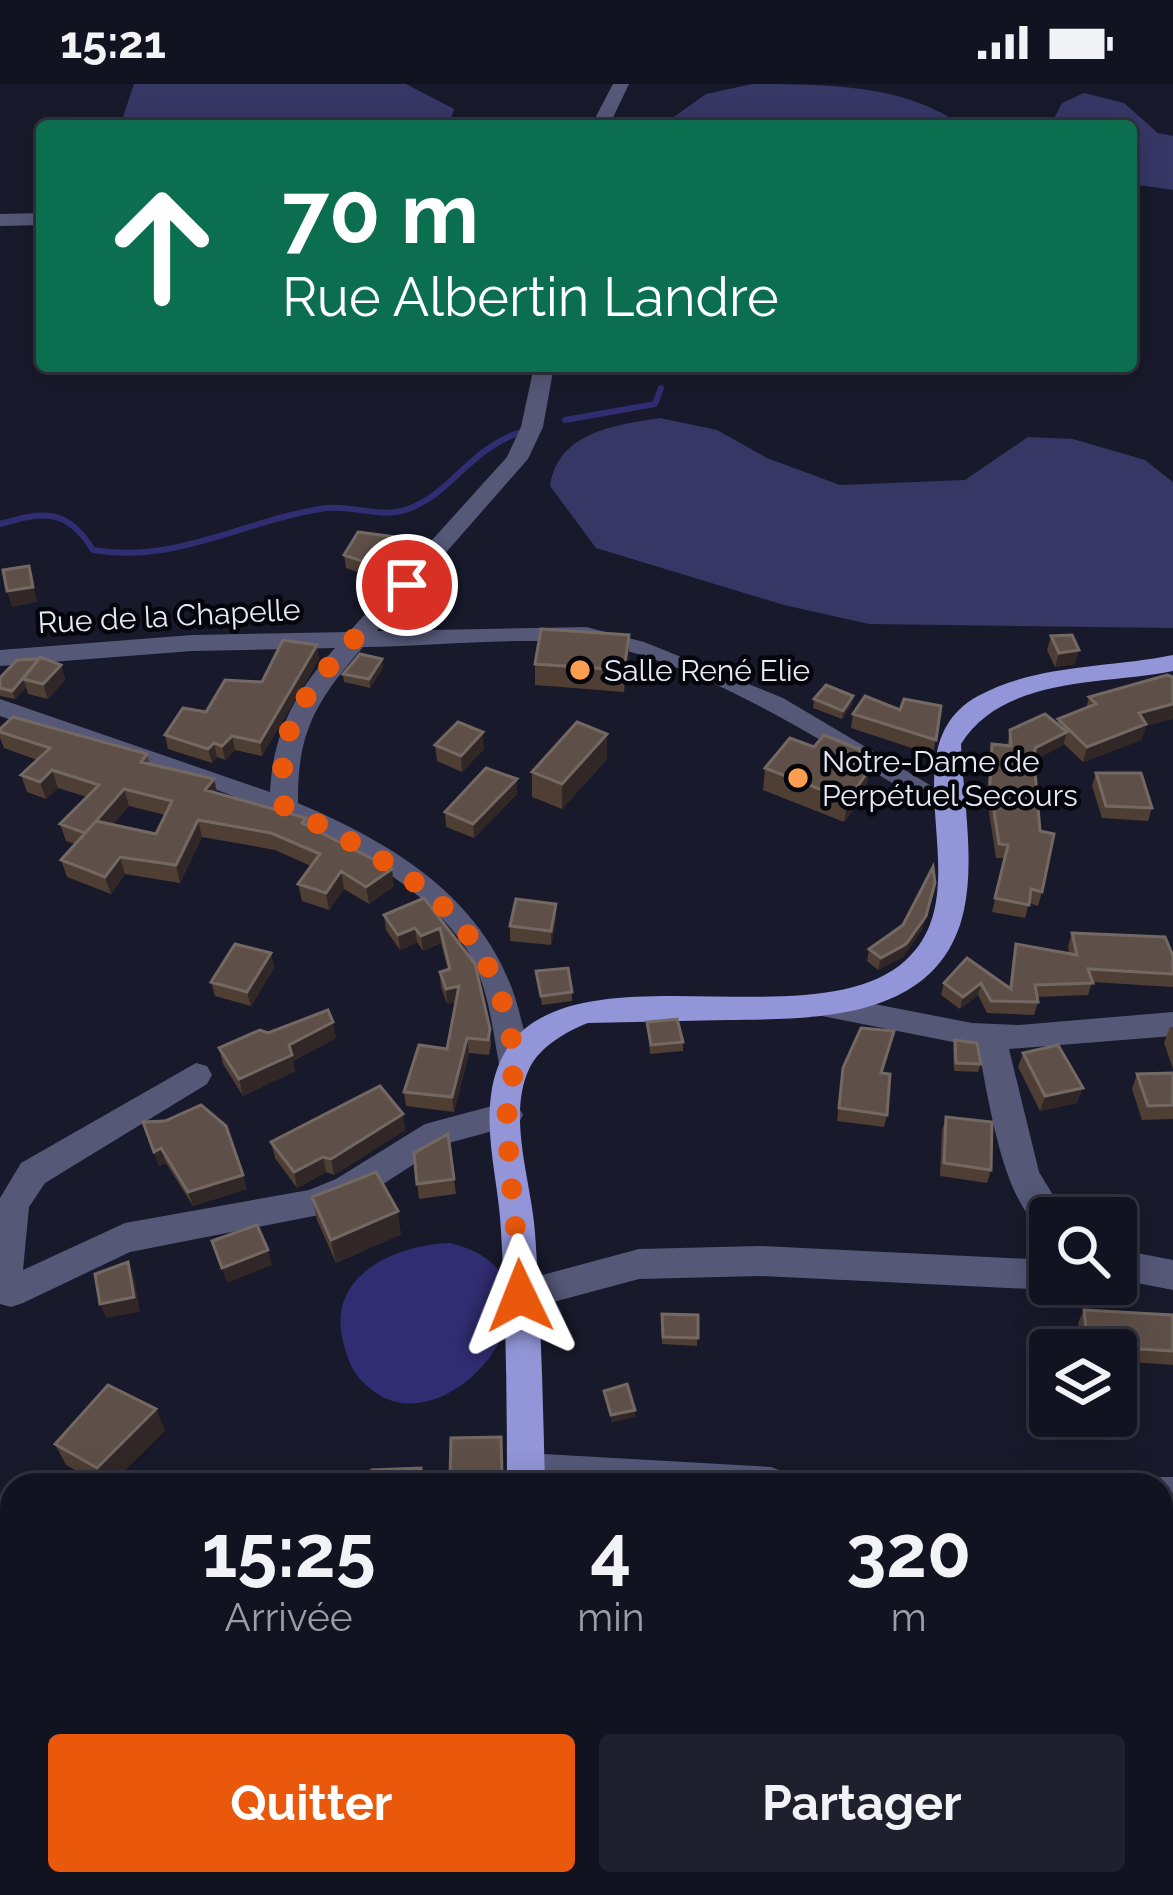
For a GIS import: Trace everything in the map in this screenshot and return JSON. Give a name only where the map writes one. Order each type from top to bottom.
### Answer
[{"type":"main road","points":[[526,1473],[507,1115],[515,1064],[547,1031],[588,1011],[828,1007],[887,990],[931,956],[951,909],[948,744],[961,719],[983,700],[1014,689],[1173,662]]},
{"type":"street","points":[[603,120],[621,84]]},
{"type":"street","points":[[0,220],[36,219]]},
{"type":"street","points":[[284,806],[283,753],[292,722],[314,687],[517,459],[532,427],[543,372]]},
{"type":"street","name":"Rue de la Chapelle","points":[[0,658],[192,643],[586,634],[645,646],[771,699],[948,804]]},
{"type":"street","points":[[0,707],[284,806],[398,866],[472,935],[500,992],[515,1064]]},
{"type":"street","points":[[828,1007],[991,1036],[1173,1024]]},
{"type":"street","points":[[991,1036],[1023,1175],[1037,1197]]},
{"type":"street","points":[[196,1075],[33,1173],[13,1205],[2,1288],[29,1288],[125,1238],[312,1204],[348,1189],[436,1133],[507,1115]]},
{"type":"street","points":[[520,1296],[639,1264],[760,1262],[1029,1274]]},
{"type":"street","points":[[1137,1268],[1173,1275]]},
{"type":"shaded area","points":[[134,84],[406,84],[454,109],[451,120],[122,120]]},
{"type":"shaded area","points":[[752,84],[835,86],[890,94],[953,120],[669,120],[706,94]]},
{"type":"shaded area","points":[[1084,93],[1124,103],[1158,133],[1173,136],[1173,190],[1137,185],[1137,120],[1053,120],[1062,103]]},
{"type":"shaded area","points":[[660,418],[717,430],[767,458],[840,485],[965,480],[1028,437],[1073,439],[1145,460],[1173,482],[1173,628],[869,624],[784,605],[596,548],[550,486],[555,468],[564,454],[591,434]]},
{"type":"shaded area","points":[[450,1243],[490,1261],[508,1289],[508,1321],[493,1352],[468,1380],[437,1398],[404,1403],[372,1390],[354,1370],[340,1321],[344,1301],[354,1283],[386,1258]]},
{"type":"building","points":[[358,532],[396,537],[379,567],[344,555]]},
{"type":"building","points":[[29,566],[33,587],[7,591],[3,570]]},
{"type":"building","points":[[541,629],[629,635],[624,670],[535,664]]},
{"type":"building","points":[[1072,635],[1079,650],[1059,653],[1051,636]]},
{"type":"building","points":[[283,640],[317,645],[260,742],[232,736],[222,746],[214,743],[208,749],[165,735],[183,708],[206,712],[225,680],[262,682]]},
{"type":"building","points":[[360,654],[382,659],[369,679],[343,674]]},
{"type":"building","points":[[40,657],[61,665],[43,684],[23,679]]},
{"type":"building","points":[[39,659],[12,691],[0,688],[0,678],[17,660]]},
{"type":"building","points":[[1173,677],[1173,704],[1139,713],[1146,724],[1087,747],[1058,719],[1096,704],[1089,697]]},
{"type":"building","points":[[826,685],[853,696],[843,711],[814,699]]},
{"type":"building","points":[[865,696],[900,710],[904,699],[941,706],[936,740],[853,714]]},
{"type":"building","points":[[1045,714],[1067,732],[1035,748],[1035,768],[1024,773],[1035,772],[1040,831],[1054,834],[1042,892],[1031,889],[1029,905],[995,898],[1008,845],[999,844],[990,785],[992,744],[1011,746],[1010,730]]},
{"type":"building","points":[[13,717],[147,754],[141,762],[214,779],[205,790],[306,818],[302,823],[392,869],[366,887],[341,871],[326,893],[298,884],[320,854],[271,833],[198,820],[176,865],[120,857],[105,877],[61,860],[96,821],[85,833],[60,824],[99,785],[52,770],[40,782],[21,775],[50,748],[0,729]],"holes":[[[124,789],[172,801],[156,834],[96,821]]]},
{"type":"building","points":[[458,722],[483,732],[461,756],[435,745]]},
{"type":"building","points":[[577,722],[607,734],[562,784],[532,772]]},
{"type":"building","points":[[824,735],[861,750],[852,763],[869,770],[848,800],[765,768],[790,738],[814,747]]},
{"type":"building","points":[[486,768],[517,779],[473,824],[445,812]]},
{"type":"building","points":[[1096,773],[1141,773],[1152,808],[1106,806]]},
{"type":"building","points":[[933,867],[935,883],[926,916],[906,944],[881,958],[869,949],[903,925]]},
{"type":"building","points":[[424,898],[475,964],[490,1029],[488,1040],[467,1038],[452,1097],[404,1092],[419,1045],[447,1049],[459,986],[446,989],[440,972],[450,969],[440,928],[421,936],[415,928],[398,935],[384,915]]},
{"type":"building","points":[[516,899],[556,904],[551,931],[510,926]]},
{"type":"building","points":[[1072,933],[1165,937],[1173,956],[1173,974],[1088,969],[1093,983],[1035,985],[1038,1002],[991,1001],[981,983],[963,997],[944,983],[967,958],[1011,989],[1016,944],[1077,955]]},
{"type":"building","points":[[235,944],[271,953],[247,992],[211,982]]},
{"type":"building","points":[[568,968],[572,992],[541,996],[536,971]]},
{"type":"building","points":[[328,1010],[333,1022],[289,1045],[292,1055],[239,1079],[219,1048],[260,1030],[268,1033]]},
{"type":"building","points":[[677,1019],[683,1042],[651,1045],[647,1022]]},
{"type":"building","points":[[861,1028],[894,1031],[881,1073],[890,1074],[887,1115],[839,1108],[843,1068]]},
{"type":"building","points":[[955,1040],[977,1043],[981,1064],[956,1063]]},
{"type":"building","points":[[1058,1045],[1083,1088],[1045,1096],[1023,1053]]},
{"type":"building","points":[[1173,1073],[1173,1105],[1148,1106],[1137,1074]]},
{"type":"building","points":[[380,1086],[403,1114],[331,1159],[323,1157],[294,1172],[271,1142]]},
{"type":"building","points":[[201,1105],[226,1126],[243,1175],[188,1192],[161,1148],[154,1152],[143,1122],[165,1121]]},
{"type":"building","points":[[946,1117],[992,1122],[991,1170],[944,1163]]},
{"type":"building","points":[[448,1134],[454,1179],[417,1184],[414,1153]]},
{"type":"building","points":[[376,1172],[398,1211],[331,1240],[312,1197]]},
{"type":"building","points":[[257,1225],[268,1250],[222,1268],[212,1241]]},
{"type":"building","points":[[128,1262],[134,1297],[100,1304],[95,1274]]},
{"type":"building","points":[[1084,1310],[1173,1315],[1173,1351],[1137,1349],[1137,1329],[1086,1329]]},
{"type":"building","points":[[662,1314],[698,1315],[698,1338],[663,1337]]},
{"type":"building","points":[[627,1384],[635,1410],[611,1415],[604,1391]]},
{"type":"building","points":[[108,1385],[156,1409],[97,1468],[55,1444]]},
{"type":"building","points":[[501,1437],[502,1473],[450,1473],[451,1438]]},
{"type":"building","points":[[421,1468],[421,1473],[372,1473]]},
{"type":"waterway","points":[[565,420],[655,404],[661,388]]},
{"type":"waterway","points":[[0,524],[53,516],[74,526],[93,550],[124,553],[182,546],[326,508],[398,512],[423,502],[487,449],[521,432]]},
{"type":"place","name":"Salle René Elie","points":[[580,670]]},
{"type":"place","name":"Notre-Dame de Perpétuel Secours","points":[[798,778]]},
{"type":"route","points":[[407,585],[314,687],[292,722],[283,753],[284,806],[398,866],[472,935],[500,992],[515,1064],[507,1090],[507,1115],[520,1296]]}]
